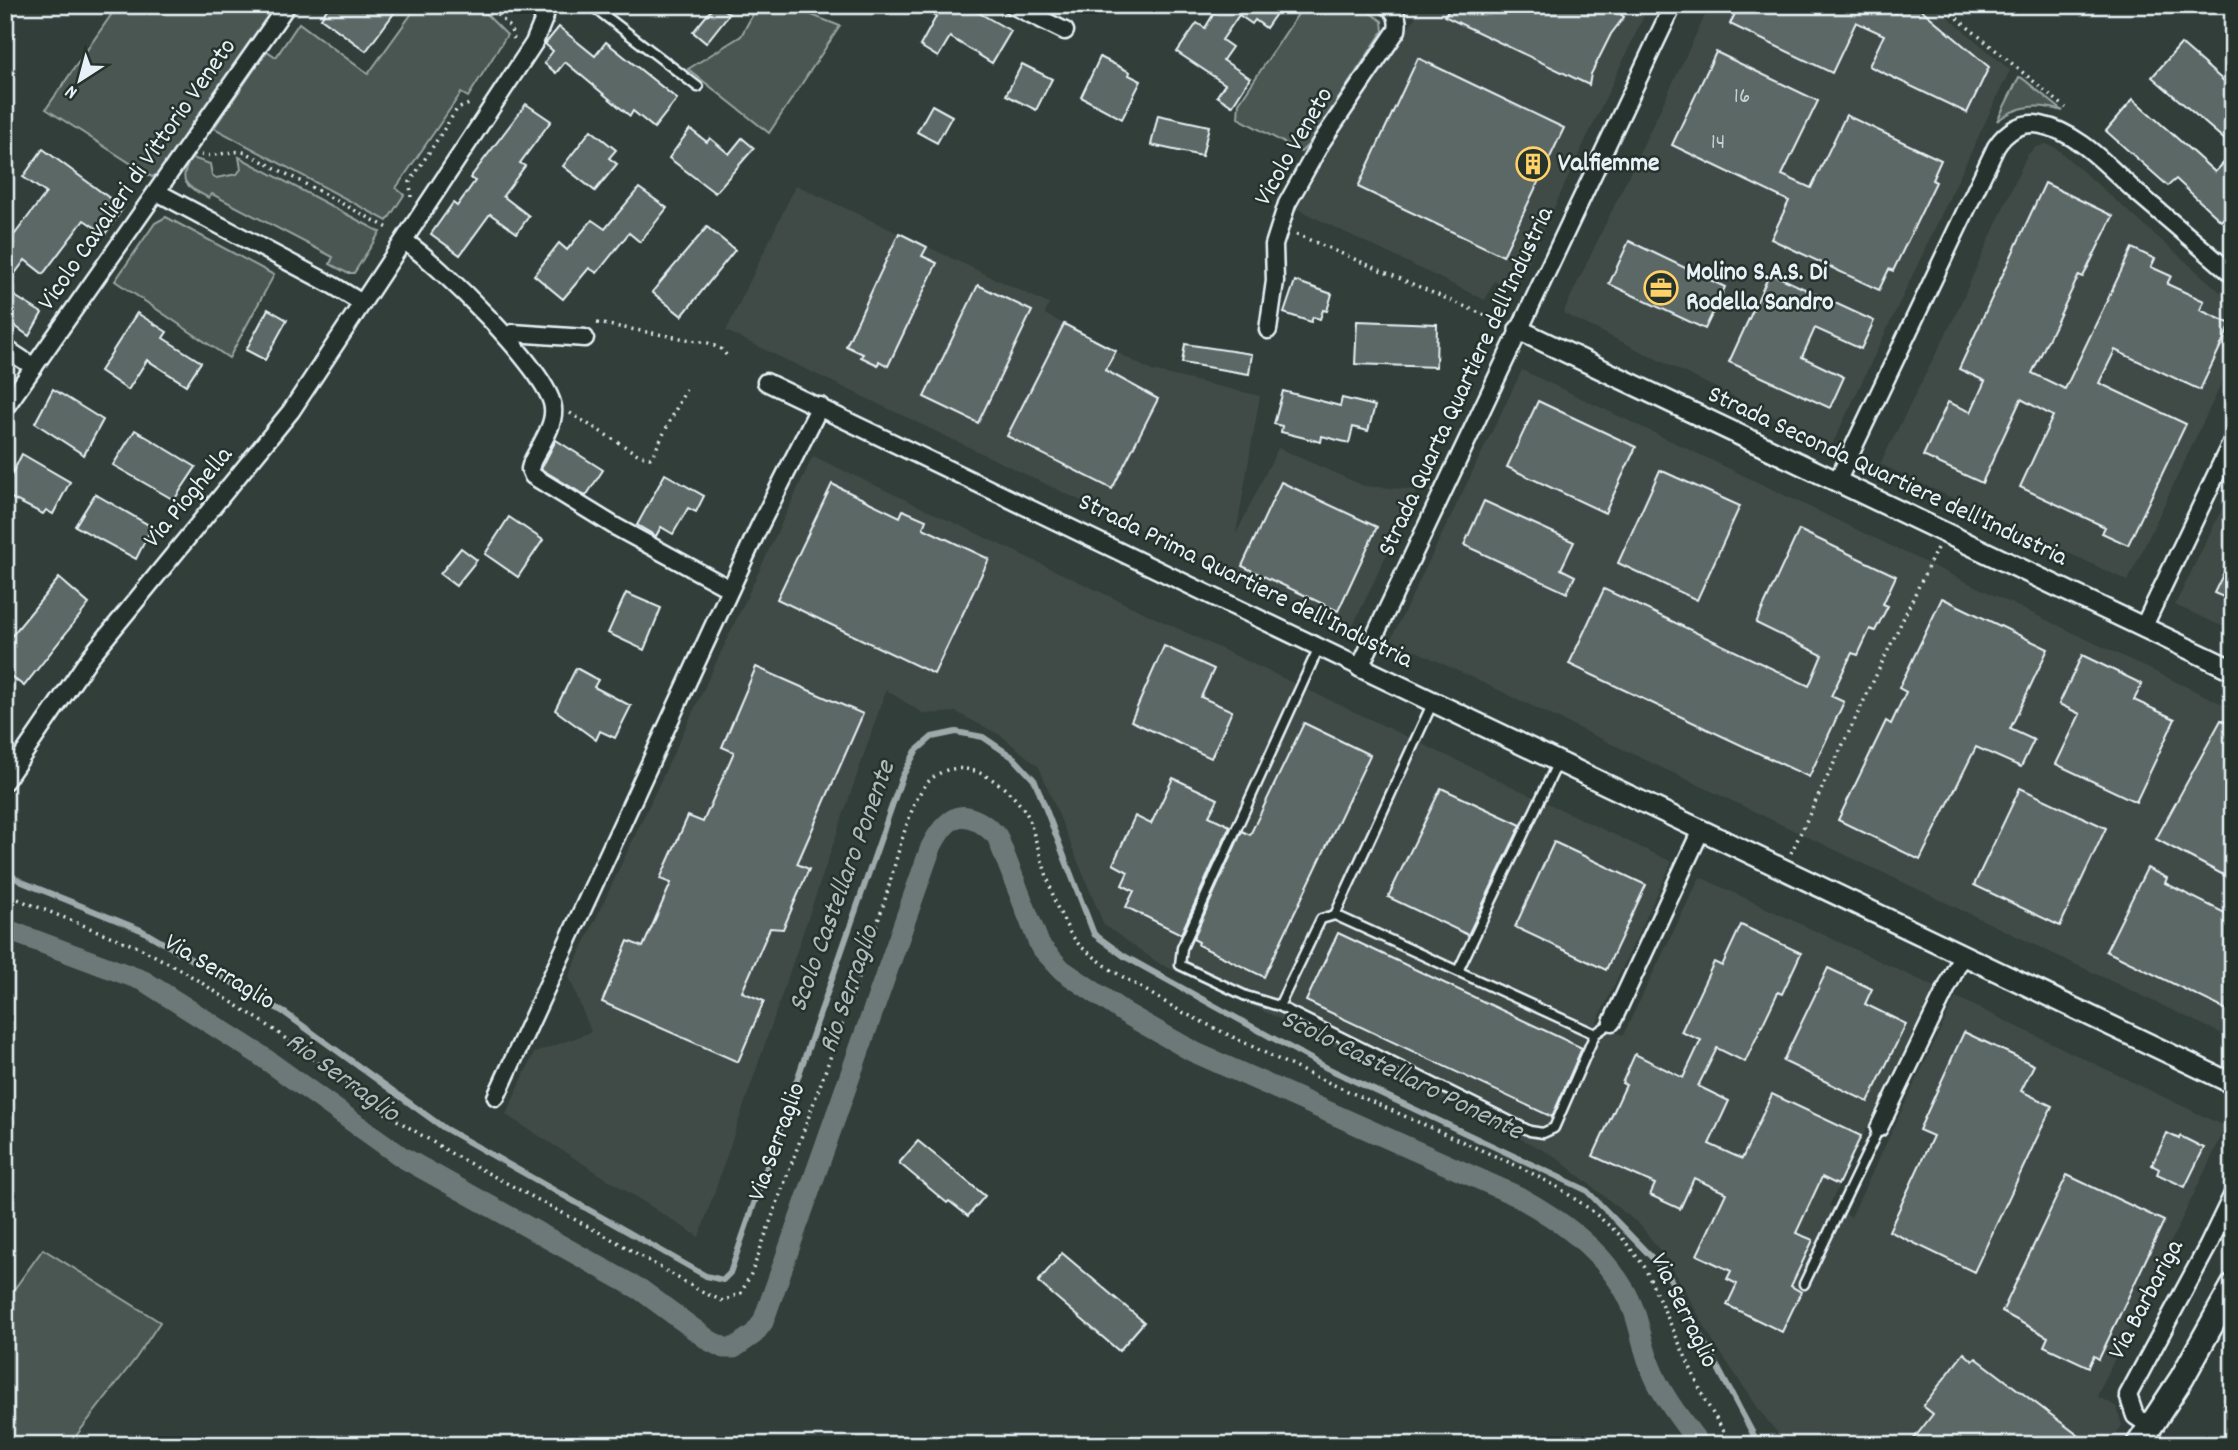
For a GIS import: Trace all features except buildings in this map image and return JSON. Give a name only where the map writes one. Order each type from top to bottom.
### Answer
[{"type":"main road","name":"Via Barbariga","points":[[2145,1436],[2196,1354],[2233,1286]]},
{"type":"street","name":"Vicolo Cavalieri di Vittorio Veneto","points":[[5,408],[287,5]]},
{"type":"street","name":"Via Pioghella","points":[[5,781],[90,657],[277,431],[534,43],[545,16],[543,5]]},
{"type":"street","points":[[1012,5],[1065,31]]},
{"type":"street","name":"Vicolo Veneto","points":[[1268,330],[1275,281],[1273,245],[1278,226],[1287,204],[1322,141],[1396,30],[1396,14],[1386,5]]},
{"type":"street","name":"Strada Quarta Quartiere dell'Industria","points":[[1360,667],[1673,5]]},
{"type":"street","points":[[1837,482],[1996,147],[2008,132],[2016,127],[2025,124],[2043,125],[2076,139],[2233,275]]},
{"type":"street","points":[[157,192],[362,303]]},
{"type":"street","points":[[404,242],[477,306],[507,337],[547,392],[554,410],[551,424],[530,469],[533,477],[616,527],[730,589]]},
{"type":"street","name":"Strada Seconda Quartiere dell'Industria","points":[[1519,330],[2233,670]]},
{"type":"street","points":[[507,337],[513,333],[585,338]]},
{"type":"street","points":[[5,348],[34,367]]},
{"type":"street","name":"Strada Prima Quartiere dell'Industria","points":[[766,382],[2233,1084]]},
{"type":"street","points":[[496,1097],[730,589],[820,407]]},
{"type":"street","points":[[2143,628],[2233,439]]},
{"type":"street","points":[[1612,1023],[1701,830]]},
{"type":"street","points":[[1879,1128],[1962,954]]},
{"type":"street","name":"Via Barbariga","points":[[2145,1436],[2128,1395],[2233,1194]]},
{"type":"lane","points":[[592,5],[698,87]]},
{"type":"lane","points":[[1319,647],[1182,948],[1180,965],[1246,996],[1279,1006],[1530,1131],[1543,1133],[1554,1128],[1595,1034],[1612,1023]]},
{"type":"lane","points":[[1335,915],[1433,702]]},
{"type":"lane","points":[[1458,971],[1559,762]]},
{"type":"lane","points":[[1279,1006],[1321,919],[1335,915],[1595,1034]]},
{"type":"lane","points":[[1804,1284],[1879,1128]]},
{"type":"path","points":[[488,5],[514,34],[511,47]]},
{"type":"path","points":[[1941,5],[2066,108]]},
{"type":"path","points":[[411,199],[410,182],[457,109],[475,100]]},
{"type":"path","points":[[193,152],[213,157],[240,151],[391,230],[397,219]]},
{"type":"path","points":[[1278,226],[1519,330]]},
{"type":"path","points":[[597,323],[708,343],[721,348],[729,358]]},
{"type":"path","points":[[554,410],[569,412],[639,455],[650,458],[687,387]]},
{"type":"path","points":[[1784,868],[1944,533]]},
{"type":"path","name":"Via Serraglio","points":[[5,894],[140,948],[183,971],[266,1024],[387,1114],[431,1142],[617,1242],[702,1292],[723,1301],[741,1293],[752,1272],[883,906],[919,793],[927,783],[948,770],[978,772],[996,780],[1021,805],[1028,816],[1056,905],[1070,933],[1080,946],[1113,971],[1180,1011],[1298,1069],[1522,1168],[1559,1188],[1591,1210],[1620,1235],[1644,1266],[1706,1402],[1732,1445]]},
{"type":"shaded area","points":[[118,5],[279,5],[160,173],[152,177],[46,109]]},
{"type":"shaded area","points":[[418,5],[477,5],[507,35],[468,97],[461,93],[396,188],[404,195],[387,221],[214,128],[267,51],[276,57],[299,23],[368,74]]},
{"type":"shaded area","points":[[758,5],[786,5],[840,26],[769,133],[688,69],[741,36]]},
{"type":"shaded area","points":[[1304,5],[1359,5],[1382,21],[1383,31],[1301,152],[1238,118],[1239,103]]},
{"type":"shaded area","points":[[1407,5],[1649,5],[1515,291],[1494,281],[1485,300],[1297,209],[1328,151],[1418,13]]},
{"type":"shaded area","points":[[1710,5],[1934,5],[2010,70],[1832,445],[1563,313]]},
{"type":"shaded area","points":[[2019,77],[2063,111],[2029,107],[1997,121]]},
{"type":"shaded area","points":[[2046,144],[2056,148],[2233,303],[2233,359],[2128,581],[1880,464],[1953,320],[2027,155],[2036,147]]},
{"type":"shaded area","points":[[239,157],[380,232],[354,273],[347,273],[330,264],[333,257],[212,194],[209,198],[186,183],[185,173],[192,158],[210,164],[212,175],[216,178],[237,174],[241,169]]},
{"type":"shaded area","points":[[796,185],[1049,304],[1045,314],[1152,371],[1260,396],[1236,534],[1278,448],[1364,486],[1417,490],[1351,630],[726,331]]},
{"type":"shaded area","points":[[166,217],[274,275],[229,358],[115,281],[155,223]]},
{"type":"shaded area","points":[[1522,370],[2233,709],[2233,1039],[1391,639]]},
{"type":"shaded area","points":[[813,456],[1672,862],[1596,1024],[1623,1035],[1700,877],[1935,987],[1829,1206],[1851,1217],[1956,997],[2226,1127],[2097,1396],[2117,1407],[2122,1426],[2113,1437],[2115,1441],[2112,1445],[1787,1445],[1760,1411],[1714,1343],[1669,1262],[1640,1225],[1553,1155],[1274,1016],[1160,964],[1104,925],[1039,767],[1002,736],[956,712],[924,714],[886,690],[699,1237],[506,1115],[534,1053],[591,1032],[569,976]]},
{"type":"shaded area","points":[[2233,486],[2233,631],[2175,605]]},
{"type":"shaded area","points":[[43,1249],[160,1322],[136,1358],[69,1445],[5,1445],[5,1302]]},
{"type":"waterway","name":"Scolo Castellaro Ponente","points":[[5,872],[22,882],[141,930],[285,1013],[444,1128],[706,1276],[723,1280],[730,1273],[902,777],[916,751],[932,737],[956,732],[983,737],[1014,758],[1035,781],[1094,934],[1124,956],[1327,1068],[1586,1190],[1667,1273],[1759,1445]]},
{"type":"waterway","name":"Rio Serraglio","points":[[5,929],[144,981],[257,1053],[402,1157],[641,1290],[710,1341],[724,1348],[734,1348],[754,1334],[763,1322],[931,847],[952,820],[968,817],[977,820],[997,836],[1040,946],[1062,970],[1125,1013],[1194,1052],[1517,1196],[1548,1214],[1591,1248],[1625,1291],[1657,1383],[1700,1445]]},
{"type":"place","name":"Valfiemme","points":[[1533,164]]},
{"type":"place","name":"Molino S.A.S. Di Rodella Sandro","points":[[1661,288]]}]
